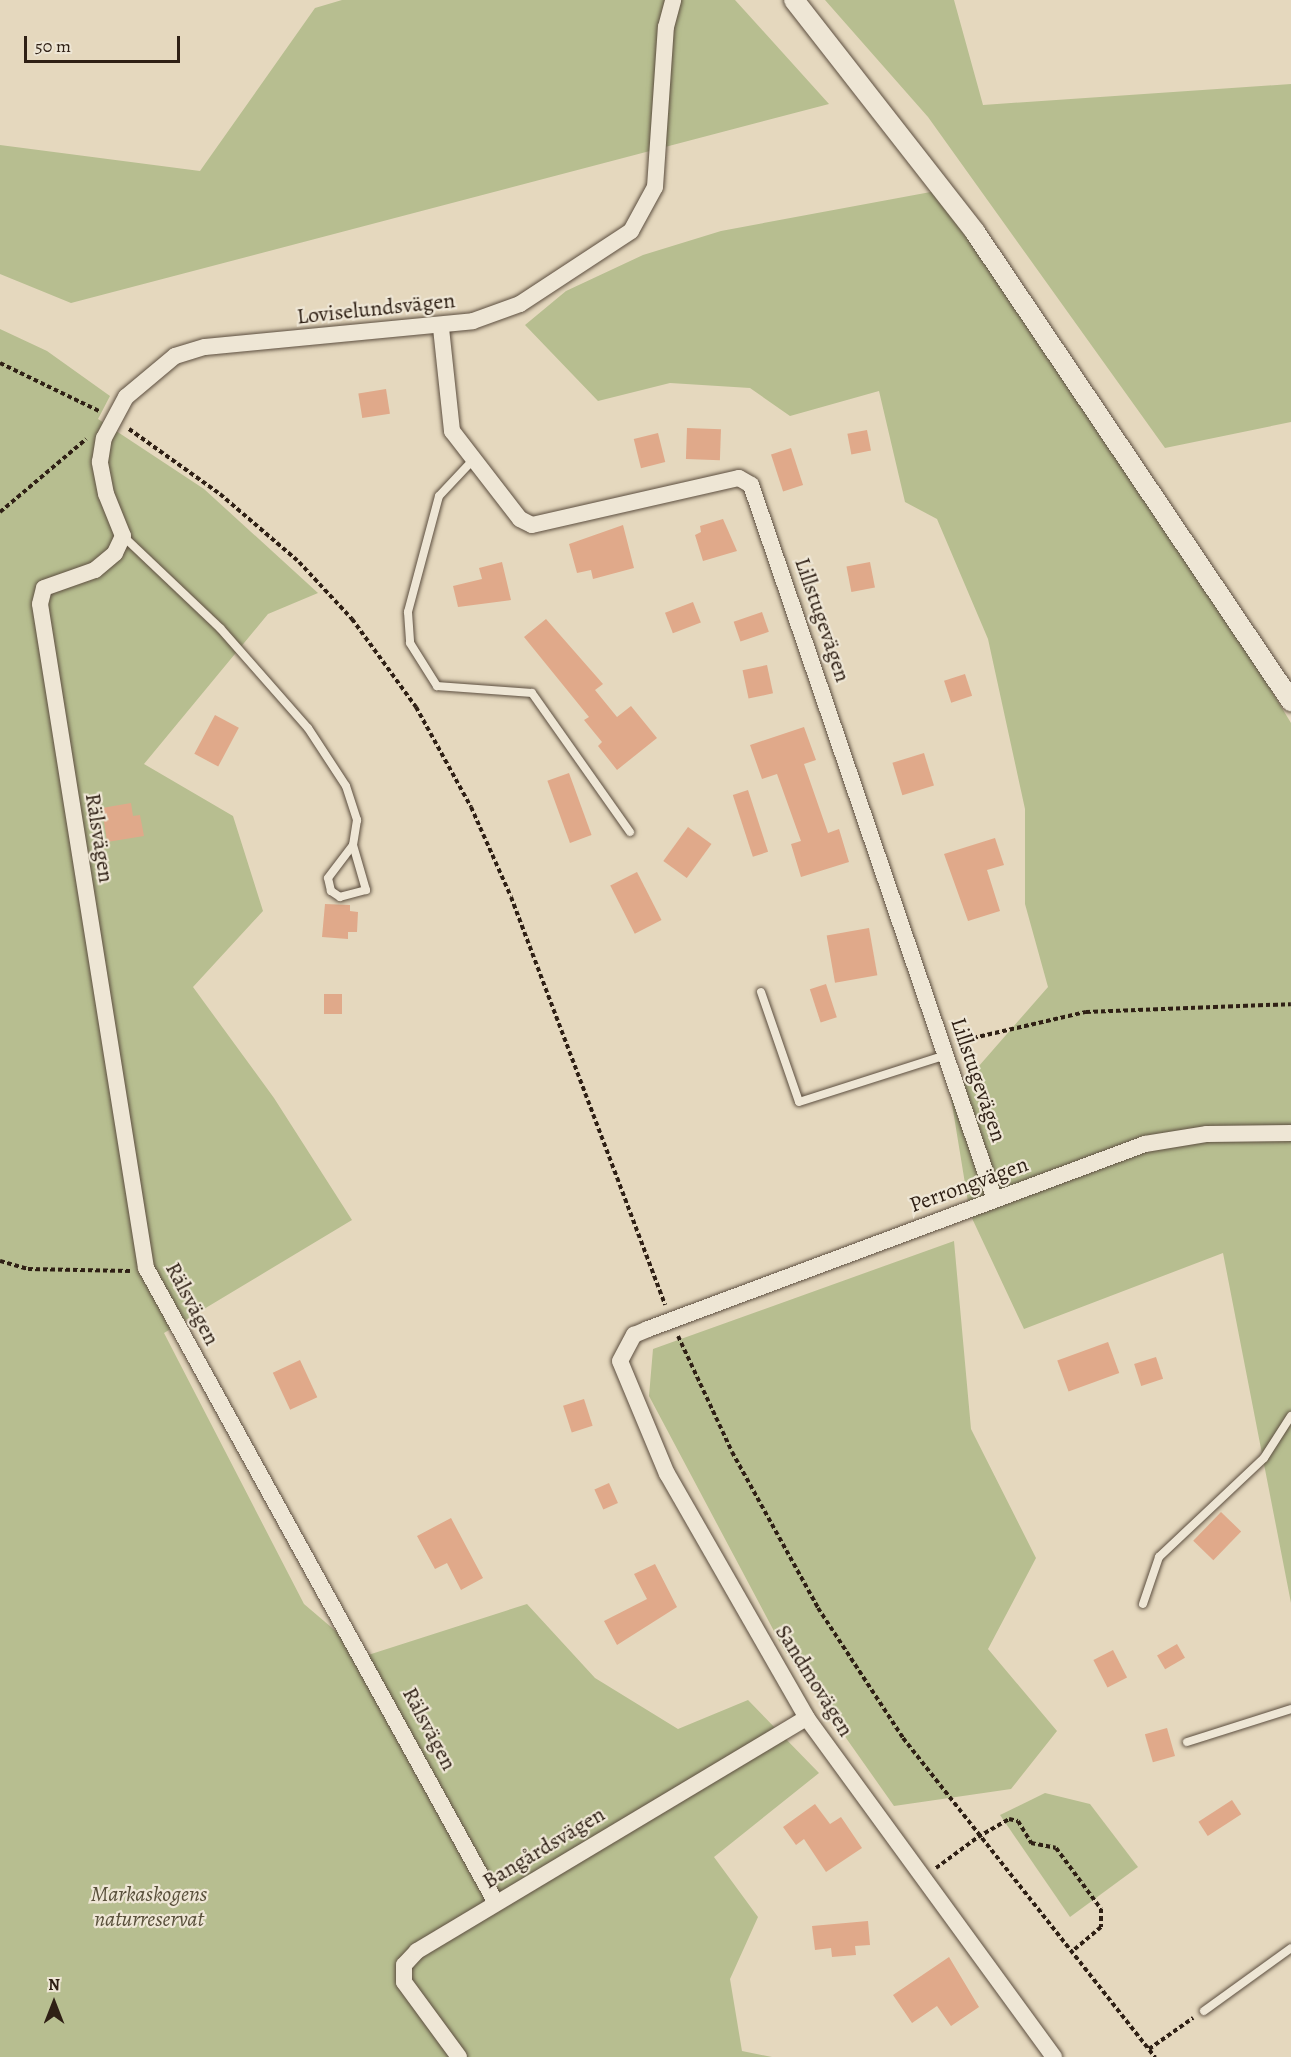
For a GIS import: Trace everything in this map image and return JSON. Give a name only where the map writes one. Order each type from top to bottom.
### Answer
[{"type":"street","name":"Loviselundsvägen","points":[[123,536],[100,462],[112,418],[156,369],[205,347],[441,328],[520,304],[606,251],[645,211],[660,160],[666,27],[673,0]]},
{"type":"street","points":[[794,0],[975,232],[1291,701]]},
{"type":"street","name":"Lillstugevägen","points":[[441,328],[452,431],[472,461],[520,519],[532,525],[739,478],[751,485],[995,1200]]},
{"type":"street","name":"Rälsvägen","points":[[123,536],[115,553],[95,570],[44,588],[40,604],[147,1268],[496,1903]]},
{"type":"street","name":"Perrongvägen","points":[[671,1320],[1164,1140],[1291,1133]]},
{"type":"street","name":"Sandmovägen","points":[[671,1320],[634,1335],[620,1361],[621,1373],[703,1540],[807,1718],[924,1882],[1054,2057]]},
{"type":"street","name":"Bangårdsvägen","points":[[459,2057],[404,1982],[404,1965],[417,1951],[807,1718]]},
{"type":"lane","points":[[472,461],[439,496],[408,612],[410,643],[437,686],[532,693],[630,832]]},
{"type":"lane","points":[[123,536],[220,628],[308,728],[346,786],[357,820],[353,845],[366,890],[340,897],[331,891],[328,878],[353,845]]},
{"type":"lane","points":[[761,992],[799,1102],[946,1055]]},
{"type":"lane","points":[[1143,1605],[1159,1557],[1264,1458],[1291,1416]]},
{"type":"lane","points":[[1187,1742],[1291,1709]]},
{"type":"lane","points":[[1204,2011],[1291,1947]]},
{"type":"path","points":[[0,363],[112,418],[220,494],[299,562],[352,619],[416,707],[471,807],[511,897],[671,1320],[732,1452],[818,1608],[903,1738],[978,1837],[1155,2057]]},
{"type":"path","points":[[0,512],[112,418]]},
{"type":"path","points":[[946,1055],[974,1038],[1086,1012],[1291,1004]]},
{"type":"path","points":[[0,1261],[28,1269],[113,1274],[147,1268]]},
{"type":"path","points":[[924,1882],[978,1837],[1009,1819],[1025,1828],[1030,1843],[1056,1848],[1103,1919],[1091,1938],[1072,1951]]},
{"type":"path","points":[[1149,2049],[1204,2011]]},
{"type":"green space","points":[[342,0],[735,0],[829,104],[71,303],[0,274],[0,145],[200,171],[315,8]]},
{"type":"green space","points":[[825,0],[954,0],[983,105],[1291,84],[1291,422],[1165,448],[928,117]]},
{"type":"green space","points":[[936,191],[1216,599],[1291,723],[1291,1603],[1223,1253],[1024,1329],[970,1214],[951,1098],[1048,987],[1025,904],[1025,809],[988,639],[937,519],[905,502],[879,391],[790,416],[750,388],[670,383],[598,401],[525,325],[566,291],[643,255],[721,231]]},
{"type":"green space","name":"Markaskogens naturreservat","points":[[0,329],[47,351],[110,396],[98,419],[204,489],[318,593],[268,614],[144,764],[233,816],[263,911],[193,987],[274,1098],[352,1220],[164,1333],[304,1604],[365,1656],[527,1604],[595,1678],[678,1729],[748,1700],[819,1773],[714,1857],[758,1917],[730,1979],[742,2051],[772,2057],[0,2057]]},
{"type":"green space","points":[[954,1241],[971,1429],[1036,1558],[988,1649],[1057,1731],[1011,1789],[894,1806],[784,1650],[649,1396],[653,1349]]},
{"type":"green space","points":[[1045,1793],[1090,1804],[1138,1867],[1070,1917],[1000,1815]]},
{"type":"building","points":[[386,389],[390,414],[362,418],[358,393]]},
{"type":"building","points":[[687,428],[721,429],[720,460],[686,459]]},
{"type":"building","points":[[867,430],[871,451],[851,454],[847,434]]},
{"type":"building","points":[[658,433],[665,462],[641,468],[634,439]]},
{"type":"building","points":[[791,448],[803,485],[783,492],[771,454]]},
{"type":"building","points":[[723,519],[737,551],[703,561],[695,535],[701,532],[700,526]]},
{"type":"building","points":[[623,525],[634,568],[593,579],[591,570],[577,573],[569,544]]},
{"type":"building","points":[[502,562],[511,600],[458,607],[453,586],[482,579],[479,568]]},
{"type":"building","points":[[870,562],[875,588],[851,592],[846,567]]},
{"type":"building","points":[[693,602],[701,623],[673,633],[665,613]]},
{"type":"building","points":[[762,612],[769,632],[740,642],[734,622]]},
{"type":"building","points":[[546,619],[603,684],[595,690],[617,717],[631,706],[657,738],[617,770],[598,746],[602,742],[584,720],[589,717],[524,637]]},
{"type":"building","points":[[767,665],[773,693],[749,699],[743,670]]},
{"type":"building","points":[[965,674],[972,696],[951,703],[944,681]]},
{"type":"building","points":[[215,715],[239,728],[218,767],[194,754]]},
{"type":"building","points":[[804,727],[816,760],[804,764],[828,833],[839,829],[849,862],[801,877],[791,844],[801,841],[777,774],[762,779],[750,745]]},
{"type":"building","points":[[924,753],[934,786],[902,795],[892,763]]},
{"type":"building","points":[[569,773],[592,835],[570,843],[547,781]]},
{"type":"building","points":[[748,790],[768,852],[753,857],[733,795]]},
{"type":"building","points":[[131,803],[133,816],[140,815],[144,836],[107,842],[102,808]]},
{"type":"building","points":[[688,827],[711,844],[687,878],[663,861]]},
{"type":"building","points":[[995,838],[1004,865],[987,870],[1000,911],[968,921],[944,854]]},
{"type":"building","points":[[637,872],[662,920],[635,934],[610,886]]},
{"type":"building","points":[[325,904],[350,905],[350,911],[358,912],[357,932],[348,932],[348,939],[322,937]]},
{"type":"building","points":[[869,928],[877,975],[835,983],[827,935]]},
{"type":"building","points":[[826,984],[837,1017],[821,1023],[810,989]]},
{"type":"building","points":[[324,994],[342,994],[342,1014],[324,1014]]},
{"type":"building","points":[[1108,1342],[1119,1373],[1069,1391],[1057,1360]]},
{"type":"building","points":[[1156,1357],[1163,1379],[1141,1386],[1134,1364]]},
{"type":"building","points":[[300,1360],[317,1397],[290,1410],[273,1373]]},
{"type":"building","points":[[584,1399],[593,1426],[572,1432],[563,1406]]},
{"type":"building","points":[[609,1483],[618,1503],[603,1510],[594,1490]]},
{"type":"building","points":[[1221,1512],[1241,1531],[1213,1560],[1193,1541]]},
{"type":"building","points":[[451,1518],[483,1578],[461,1590],[447,1563],[435,1569],[417,1536]]},
{"type":"building","points":[[655,1564],[677,1607],[617,1645],[604,1621],[647,1599],[634,1574]]},
{"type":"building","points":[[1177,1644],[1185,1658],[1165,1669],[1157,1656]]},
{"type":"building","points":[[1113,1650],[1127,1678],[1107,1688],[1093,1660]]},
{"type":"building","points":[[1167,1728],[1175,1756],[1153,1762],[1145,1734]]},
{"type":"building","points":[[1232,1800],[1241,1814],[1208,1836],[1198,1822]]},
{"type":"building","points":[[815,1804],[830,1824],[841,1817],[862,1848],[826,1872],[804,1839],[796,1845],[783,1827]]},
{"type":"building","points":[[868,1921],[870,1945],[855,1946],[856,1955],[832,1957],[831,1948],[815,1950],[812,1926]]},
{"type":"building","points":[[949,1957],[979,2007],[951,2026],[937,2006],[912,2023],[893,1995]]}]
